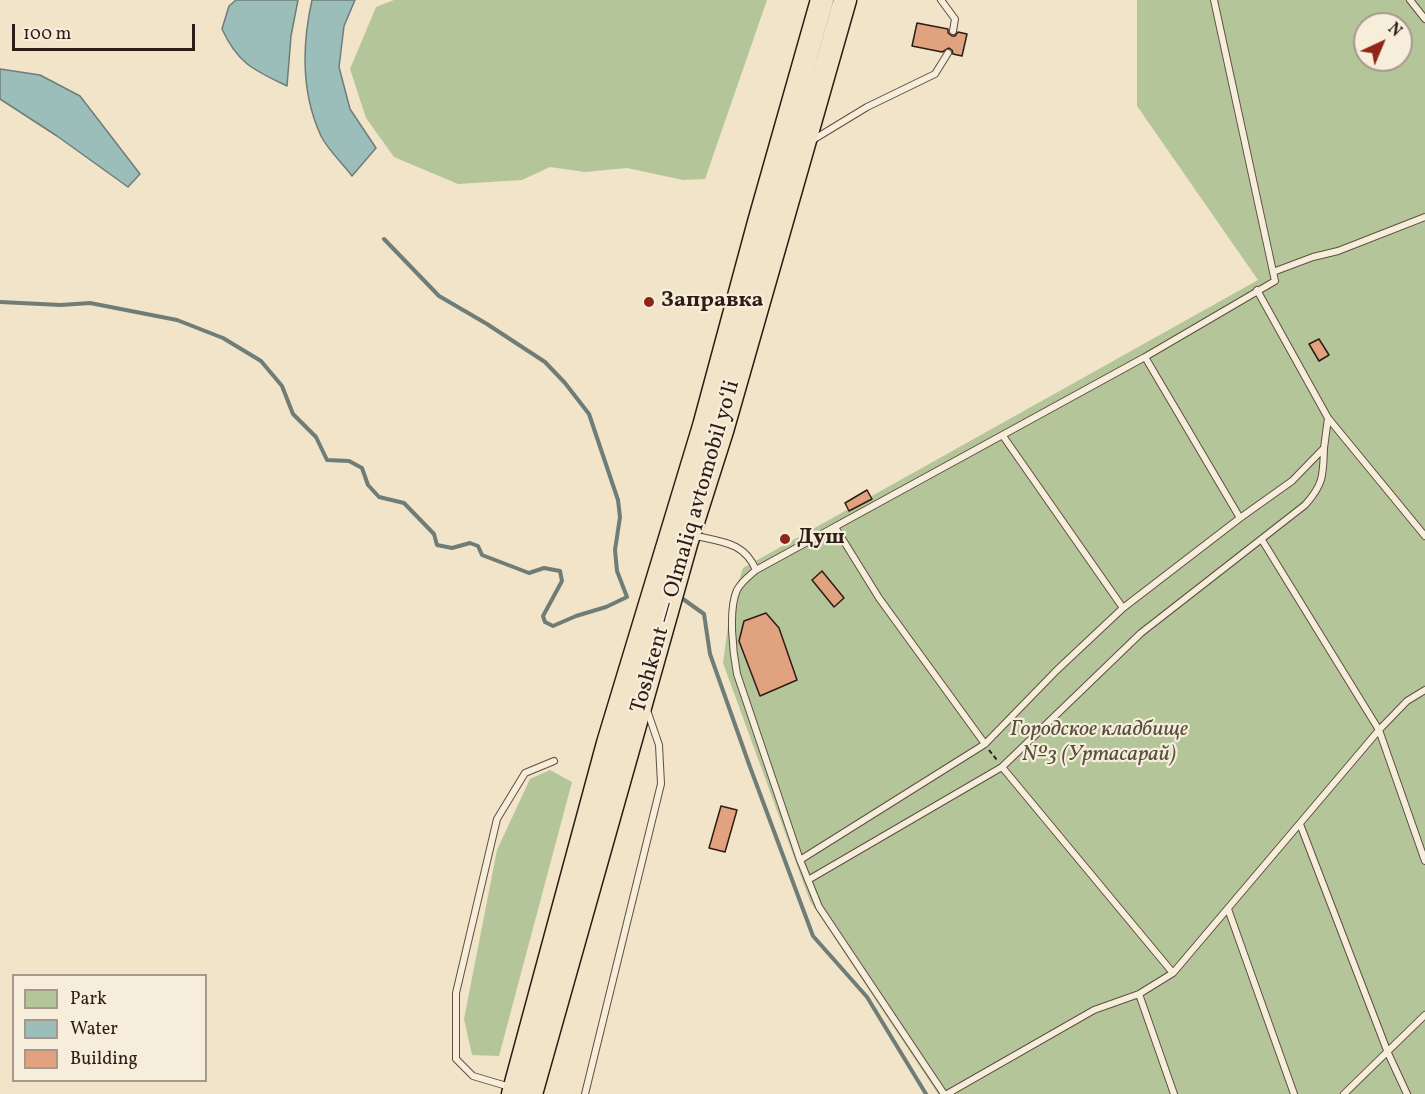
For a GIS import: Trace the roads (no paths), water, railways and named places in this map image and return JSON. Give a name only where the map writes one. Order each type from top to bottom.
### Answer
[{"type":"highway","name":"Toshkent — Olmaliq avtomobil yo‘li","points":[[520,1092],[608,743],[704,426],[822,0]]},
{"type":"highway","name":"Toshkent — Olmaliq avtomobil yo‘li","points":[[520,1092],[643,696],[689,534],[722,431],[845,0]]},
{"type":"lane","points":[[941,0],[955,19],[953,31]]},
{"type":"lane","points":[[1214,0],[1275,281],[1145,357],[756,570],[736,591],[731,643],[737,674],[800,860],[819,908],[945,1094],[1094,1010],[1139,994],[1173,973],[1380,730],[1407,701],[1425,690]]},
{"type":"lane","points":[[1410,0],[1425,19]]},
{"type":"lane","points":[[803,146],[867,107],[935,74],[948,53]]},
{"type":"lane","points":[[1273,272],[1313,257],[1338,251],[1425,217]]},
{"type":"lane","points":[[1257,290],[1329,418],[1425,536]]},
{"type":"lane","points":[[1145,357],[1240,518]]},
{"type":"lane","points":[[808,880],[1002,767],[1141,633],[1305,505],[1315,494],[1322,480],[1329,418]]},
{"type":"lane","points":[[1003,436],[1123,608]]},
{"type":"lane","points":[[800,860],[985,744],[1057,670],[1123,608],[1292,481],[1324,448]]},
{"type":"lane","points":[[835,527],[879,598],[985,744]]},
{"type":"lane","points":[[689,534],[741,548],[753,562],[756,570]]},
{"type":"lane","points":[[1262,540],[1380,730],[1425,861]]},
{"type":"lane","points":[[585,1094],[661,784],[659,745],[643,696]]},
{"type":"lane","points":[[520,1092],[473,1076],[456,1059],[456,993],[497,819],[525,773],[554,762]]},
{"type":"lane","points":[[1002,767],[1173,973]]},
{"type":"lane","points":[[1300,825],[1388,1053],[1407,1094]]},
{"type":"lane","points":[[1228,909],[1294,1094]]},
{"type":"lane","points":[[1139,994],[1174,1094]]},
{"type":"lane","points":[[1344,1094],[1425,1015]]},
{"type":"water","points":[[236,0],[298,0],[291,36],[287,86],[248,65],[228,41],[222,29],[229,6]]},
{"type":"water","points":[[312,0],[355,0],[344,26],[339,67],[350,109],[376,148],[352,176],[321,136],[310,103],[305,51]]},
{"type":"water","points":[[0,69],[40,75],[80,96],[140,174],[128,187],[57,136],[0,99]]},
{"type":"waterway","points":[[0,302],[61,305],[90,303],[177,320],[223,338],[261,361],[282,386],[293,414],[316,437],[327,460],[349,461],[362,468],[368,485],[379,497],[404,503],[434,534],[437,545],[452,548],[470,543],[478,546],[482,555],[529,573],[544,568],[560,571],[562,581],[543,616],[545,622],[553,626],[627,597],[617,571],[615,550],[620,517],[618,500],[589,414],[545,362],[439,296],[384,239]]},
{"type":"waterway","points":[[683,599],[704,614],[710,654],[813,936],[867,997],[926,1094]]},
{"type":"place","name":"Заправка","points":[[649,302]]},
{"type":"place","name":"Душ","points":[[785,539]]},
{"type":"park label","name":"Городское кладбище №3 (Уртасарай)","points":[[1099,744]]}]
